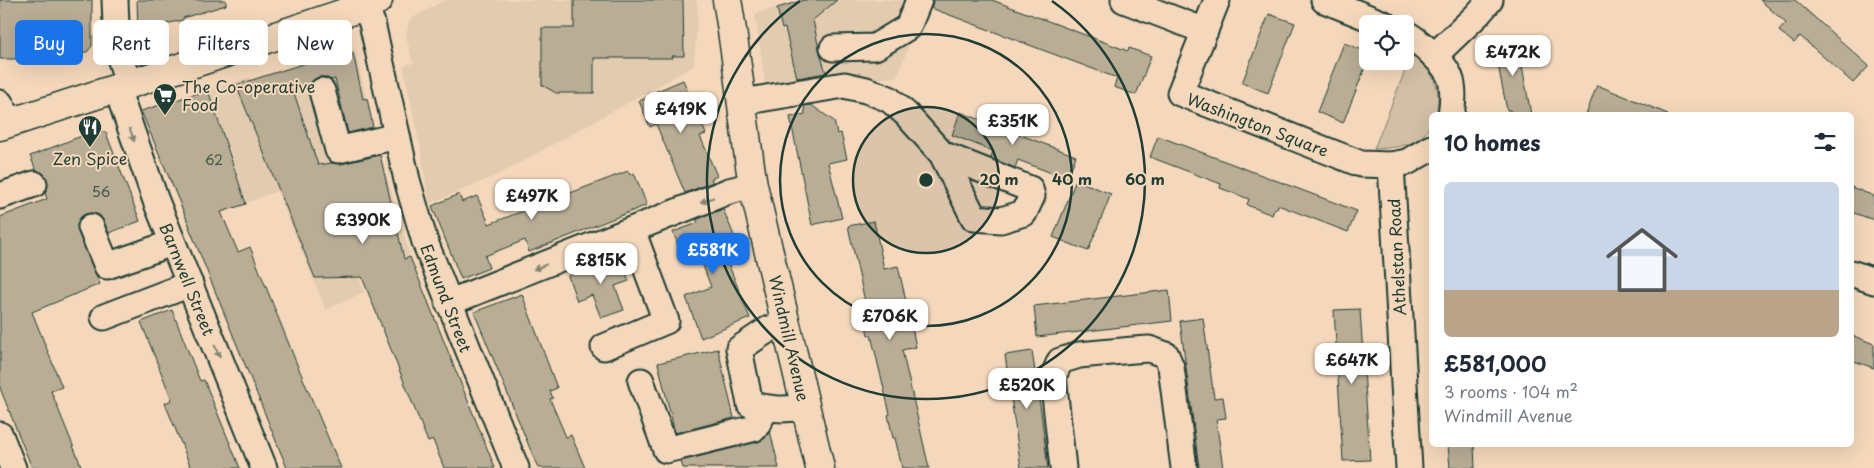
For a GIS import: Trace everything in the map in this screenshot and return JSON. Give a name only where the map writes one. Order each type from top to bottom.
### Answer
[{"type":"main road","name":"Windmill Avenue","points":[[727,0],[736,53],[753,185],[820,468]]},
{"type":"main road","points":[[4,117],[123,87],[372,3]]},
{"type":"street","name":"Barnwell Street","points":[[116,0],[117,49],[123,87],[156,201],[264,468]]},
{"type":"street","points":[[833,48],[875,47],[908,28],[918,0]]},
{"type":"street","points":[[1124,0],[1205,31]]},
{"type":"street","name":"Washington Square","points":[[1217,0],[1180,93],[1362,164],[1391,165],[1407,162],[1429,149]]},
{"type":"street","points":[[1324,0],[1362,15]]},
{"type":"street","points":[[1434,56],[1490,0]]},
{"type":"street","name":"Edmund Street","points":[[372,3],[372,23],[397,136],[417,176],[425,242],[516,468]]},
{"type":"street","points":[[1414,39],[1434,56],[1448,73],[1453,97],[1451,112]]},
{"type":"street","points":[[742,102],[844,85],[866,90],[889,99],[906,114],[942,154]]},
{"type":"street","points":[[322,91],[338,150],[397,136]]},
{"type":"street","name":"Athelstan Road","points":[[1391,165],[1409,468]]},
{"type":"street","points":[[0,196],[34,184]]},
{"type":"street","points":[[448,303],[729,191],[753,185]]},
{"type":"street","points":[[91,227],[107,266],[172,243]]},
{"type":"street","points":[[604,347],[666,321],[632,230]]},
{"type":"street","points":[[1854,274],[1874,281]]},
{"type":"street","points":[[104,317],[190,284]]},
{"type":"street","points":[[786,325],[769,330],[739,349],[750,404],[766,409],[788,410],[806,407]]},
{"type":"street","points":[[1063,468],[1053,377],[1060,361],[1079,356],[1149,349],[1166,355],[1171,367],[1184,468]]},
{"type":"street","points":[[641,381],[666,450],[755,428],[766,409]]},
{"type":"street","points":[[0,435],[13,468]]},
{"type":"shaded area","points":[[445,0],[696,0],[698,9],[694,66],[498,175],[429,204],[421,150],[403,66],[413,63],[406,36],[409,20]]},
{"type":"shaded area","points":[[799,0],[926,0],[897,77],[766,89],[755,14]]},
{"type":"shaded area","points":[[355,49],[374,131],[410,255],[358,275],[364,292],[326,310],[277,191],[188,226],[141,111],[250,77],[251,81],[301,65],[352,65],[352,50]]},
{"type":"shaded area","points":[[1414,55],[1425,66],[1434,80],[1438,96],[1437,112],[1429,112],[1429,125],[1419,139],[1402,146],[1374,149],[1405,70],[1414,70]]},
{"type":"building","points":[[0,0],[92,0],[92,46],[87,52],[83,52],[83,20],[15,20],[15,59],[0,59]]},
{"type":"building","points":[[137,0],[226,0],[226,5],[183,18],[183,20],[169,23],[169,20],[138,20]]},
{"type":"building","points":[[574,0],[683,0],[684,56],[672,56],[673,58],[594,58],[594,93],[556,93],[542,85],[542,28],[574,28]]},
{"type":"building","points":[[804,0],[837,0],[813,20],[826,73],[797,78],[785,28],[782,29],[777,8]]},
{"type":"building","points":[[933,0],[992,0],[1128,51],[1129,48],[1151,56],[1136,95],[1114,87],[1117,78],[931,8]]},
{"type":"building","points":[[1760,0],[1795,0],[1869,66],[1853,83],[1800,36],[1794,43],[1779,31],[1786,23]]},
{"type":"building","points":[[1269,14],[1295,23],[1268,93],[1242,83]]},
{"type":"building","points":[[1517,38],[1530,112],[1510,112],[1510,110],[1507,110],[1494,43]]},
{"type":"building","points":[[1344,43],[1359,49],[1359,70],[1364,70],[1343,123],[1317,112]]},
{"type":"building","points":[[353,53],[363,99],[367,98],[373,127],[348,133],[335,79],[318,77],[312,81],[308,88],[294,93],[318,165],[341,164],[380,155],[404,259],[410,257],[495,468],[444,468],[433,440],[428,442],[362,277],[315,278],[236,85],[300,65],[352,65]]},
{"type":"building","points":[[683,80],[706,134],[700,136],[717,176],[711,179],[713,182],[685,193],[656,124],[650,127],[639,101],[649,97],[648,95]]},
{"type":"building","points":[[1597,85],[1663,112],[1587,112]]},
{"type":"building","points":[[208,90],[246,204],[221,212],[238,252],[250,247],[341,468],[287,468],[141,111]]},
{"type":"building","points":[[811,105],[834,121],[837,134],[841,133],[847,159],[828,163],[842,218],[812,225],[790,117],[805,114],[804,106]]},
{"type":"building","points":[[960,112],[1076,156],[1067,179],[1018,160],[1015,168],[991,158],[993,151],[952,135]]},
{"type":"building","points":[[97,130],[106,133],[140,221],[109,233],[99,215],[92,213],[80,218],[77,225],[78,232],[100,284],[32,312],[62,387],[51,391],[82,468],[32,468],[0,388],[0,217],[47,199],[45,193],[48,186],[47,179],[43,173],[36,170],[30,156]]},
{"type":"building","points":[[1158,136],[1357,211],[1348,232],[1278,205],[1272,215],[1247,205],[1249,199],[1220,188],[1221,184],[1150,157]]},
{"type":"building","points":[[628,171],[630,175],[634,173],[647,205],[529,252],[525,240],[485,256],[489,268],[461,279],[432,206],[459,194],[462,202],[477,196],[489,224]]},
{"type":"building","points":[[1076,180],[1111,194],[1088,251],[1053,237]]},
{"type":"building","points":[[1854,188],[1874,196],[1874,220],[1854,213]]},
{"type":"building","points":[[723,209],[735,238],[720,243],[750,318],[701,338],[686,297],[711,287],[698,252],[683,258],[673,232],[698,223],[696,220]]},
{"type":"building","points":[[874,221],[884,269],[898,266],[911,323],[916,347],[902,350],[929,468],[902,468],[895,438],[893,438],[888,415],[890,414],[871,335],[868,335],[862,307],[866,306],[848,226]]},
{"type":"building","points":[[619,256],[629,281],[615,286],[624,310],[601,318],[592,295],[577,301],[568,276]]},
{"type":"building","points":[[1169,290],[1172,321],[1037,337],[1034,306]]},
{"type":"building","points":[[522,294],[557,388],[550,391],[553,398],[550,399],[566,437],[571,435],[585,468],[538,468],[474,312]]},
{"type":"building","points":[[1360,309],[1370,460],[1343,461],[1334,310]]},
{"type":"building","points":[[172,310],[200,381],[204,380],[240,468],[191,468],[165,403],[172,400],[141,322]]},
{"type":"building","points":[[1203,318],[1214,398],[1223,397],[1226,418],[1216,419],[1223,468],[1199,468],[1180,321]]},
{"type":"building","points":[[1854,336],[1874,344],[1874,368],[1854,361]]},
{"type":"building","points":[[718,349],[734,418],[675,433],[658,363]]},
{"type":"building","points":[[1032,351],[1048,468],[1021,468],[1005,355]]},
{"type":"building","points":[[770,431],[779,468],[683,468],[681,461],[758,442],[764,439]]},
{"type":"building","points":[[1448,447],[1474,447],[1475,468],[1450,468]]},
{"type":"place","name":"The Co-operative Food","points":[[165,116]]},
{"type":"place","name":"Zen Spice","points":[[90,148]]}]
